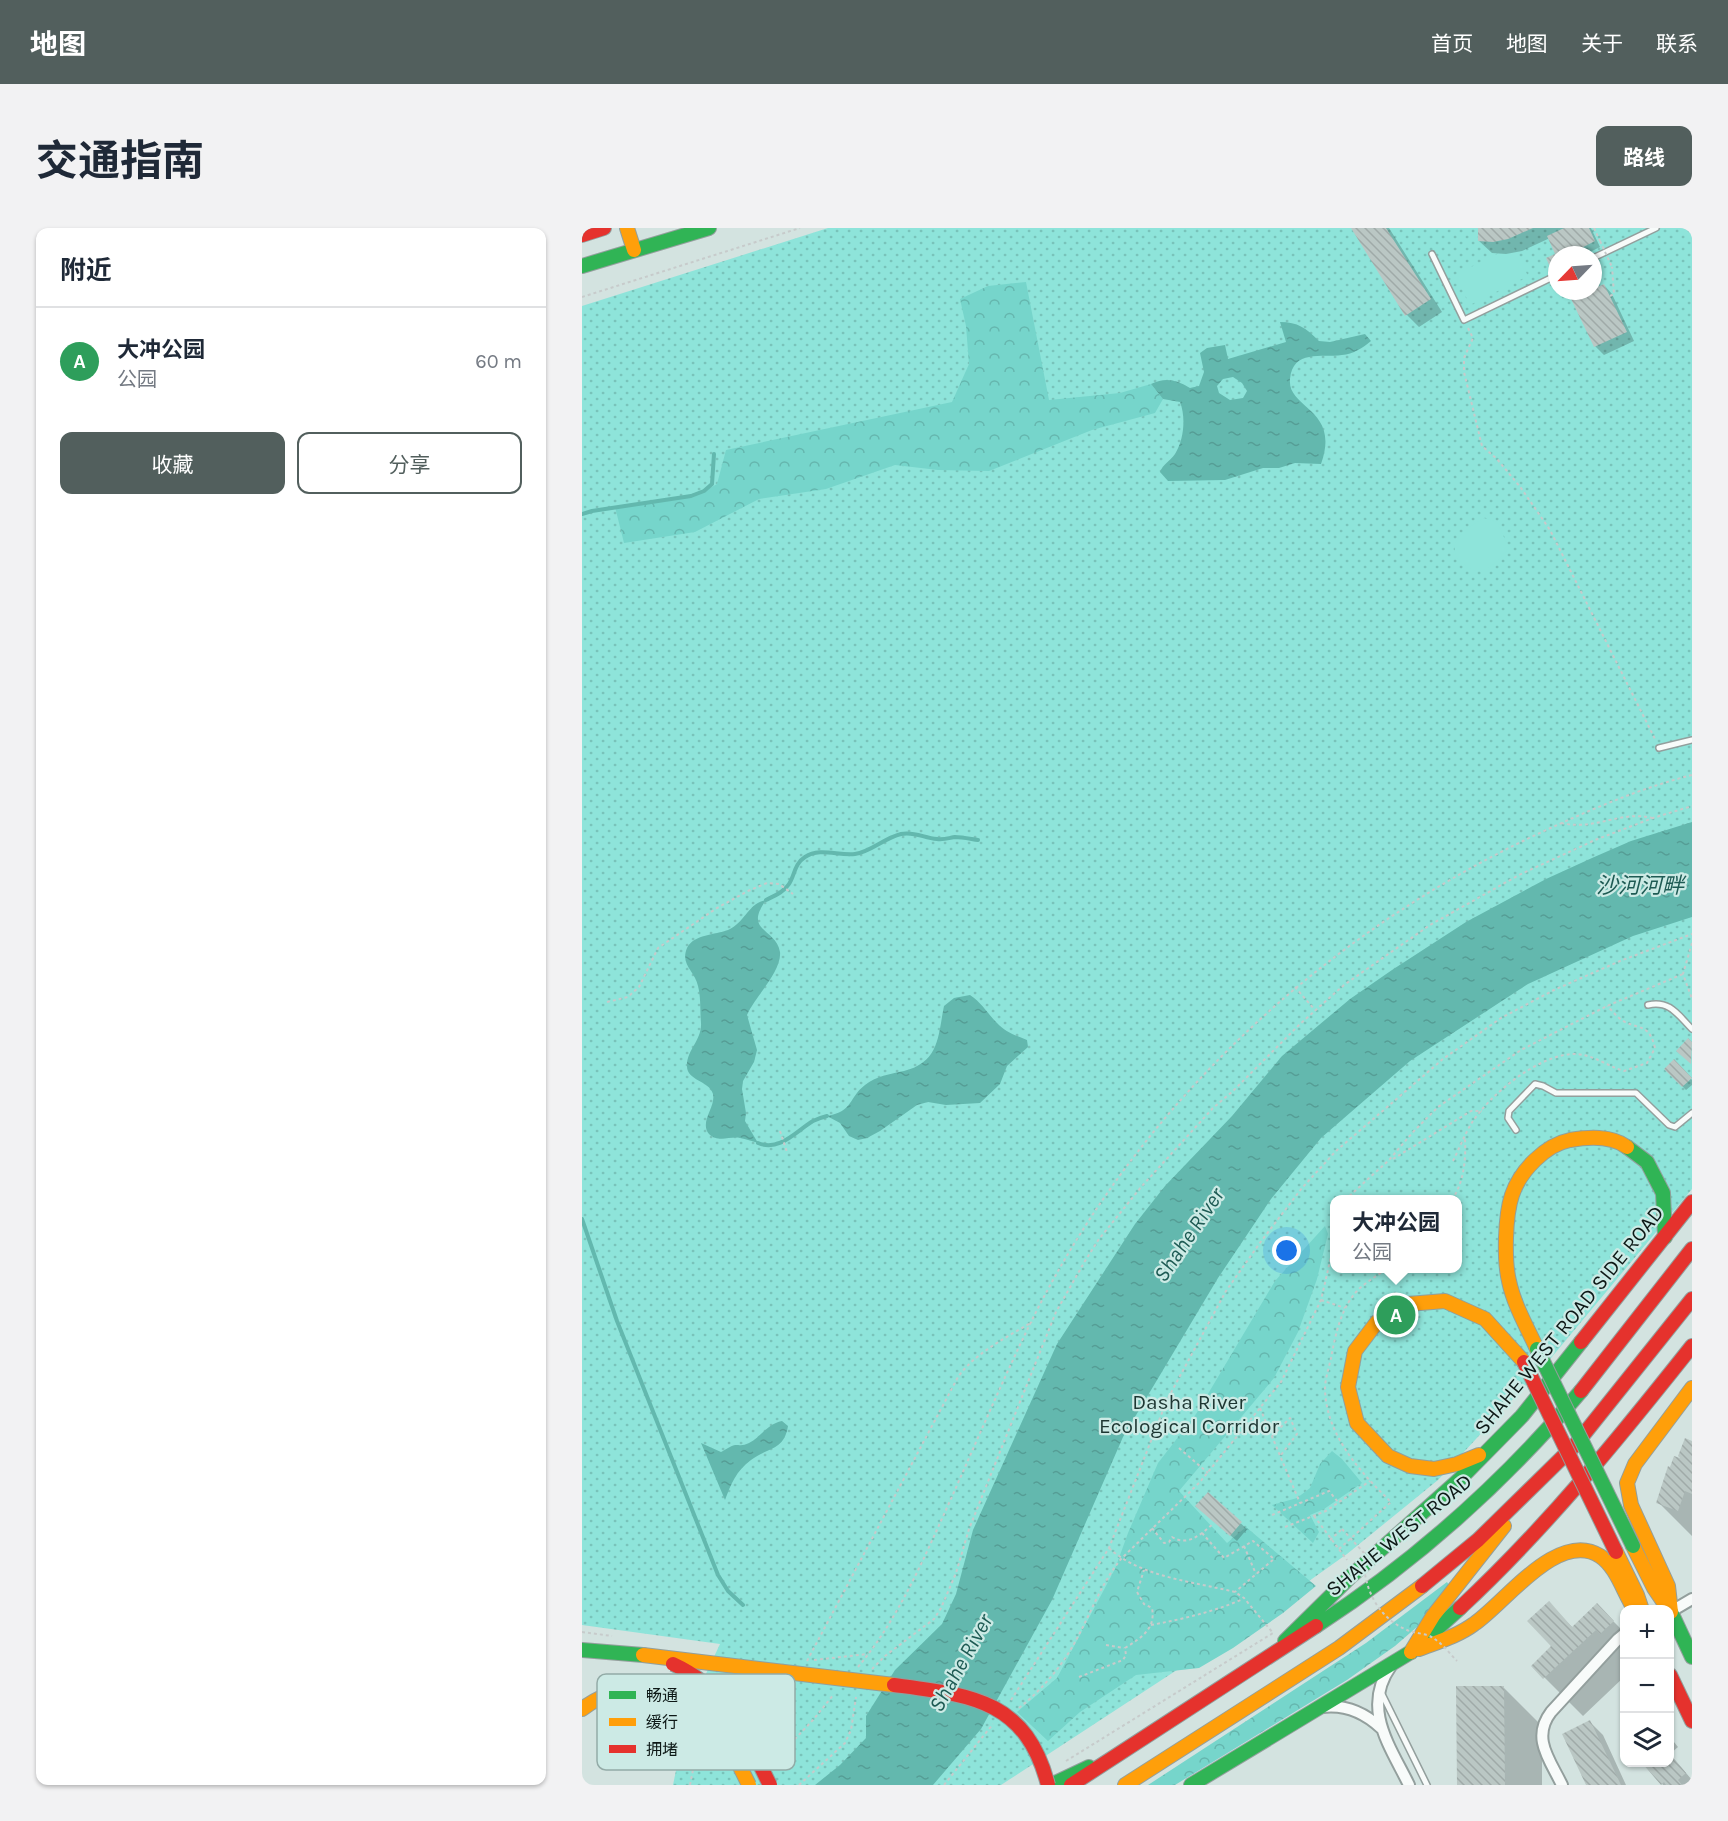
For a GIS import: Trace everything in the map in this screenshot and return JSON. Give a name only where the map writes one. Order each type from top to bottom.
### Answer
[{"type":"main road","points":[[582,235],[604,228]]},
{"type":"main road","points":[[627,228],[634,250]]},
{"type":"main road","points":[[582,266],[709,228]]},
{"type":"main road","points":[[1665,1237],[1667,1216],[1661,1188],[1649,1164],[1630,1147],[1606,1137],[1582,1136],[1555,1144],[1537,1156],[1521,1175],[1511,1196],[1507,1213],[1505,1243],[1509,1281],[1520,1312],[1633,1546],[1654,1588],[1666,1605]]},
{"type":"main road","name":"SHAHE WEST ROAD SIDE ROAD","points":[[1266,1659],[1350,1577],[1494,1445],[1563,1366],[1692,1202]]},
{"type":"main road","name":"SHAHE WEST ROAD","points":[[1071,1785],[1266,1659],[1385,1578],[1486,1493],[1559,1416],[1692,1249]]},
{"type":"main road","points":[[1494,1445],[1464,1462],[1426,1469],[1408,1466],[1392,1459],[1377,1448],[1364,1435],[1355,1419],[1350,1402],[1348,1383],[1352,1358],[1364,1335],[1382,1317],[1405,1305],[1430,1300],[1456,1304],[1472,1310],[1504,1336],[1524,1362],[1640,1605]]},
{"type":"main road","points":[[1125,1785],[1364,1630],[1478,1540],[1576,1444],[1690,1302]]},
{"type":"main road","points":[[1411,1653],[1491,1578],[1547,1521],[1622,1436],[1692,1347]]},
{"type":"main road","points":[[1669,1605],[1666,1580],[1631,1505],[1627,1484],[1635,1464],[1692,1389]]},
{"type":"main road","points":[[1411,1653],[1433,1616],[1529,1492]]},
{"type":"main road","points":[[1191,1785],[1411,1653],[1473,1625],[1559,1553],[1574,1548],[1588,1550],[1602,1557],[1612,1569],[1632,1605]]},
{"type":"main road","points":[[1674,1619],[1692,1657]]},
{"type":"main road","points":[[582,1650],[830,1677],[957,1693],[971,1697],[1006,1715],[1024,1732],[1039,1754],[1049,1785],[1124,1750]]},
{"type":"main road","points":[[643,1655],[687,1668],[694,1674]]},
{"type":"main road","points":[[1674,1683],[1692,1721]]},
{"type":"main road","points":[[582,1709],[597,1699]]},
{"type":"main road","points":[[741,1770],[749,1785]]},
{"type":"main road","points":[[762,1770],[770,1785]]},
{"type":"street","points":[[1674,1609],[1692,1599]]},
{"type":"street","points":[[1562,1785],[1542,1743],[1542,1725],[1551,1712],[1620,1638]]},
{"type":"street","points":[[1393,1664],[1379,1688],[1377,1708],[1381,1728],[1408,1785]]},
{"type":"street","points":[[1318,1707],[1338,1706],[1352,1709],[1381,1728]]},
{"type":"lane","points":[[1602,254],[1656,228]]},
{"type":"lane","points":[[1432,254],[1464,320],[1548,279]]},
{"type":"lane","points":[[1659,748],[1692,740]]},
{"type":"lane","points":[[1648,1005],[1660,1002],[1671,1008],[1692,1029]]},
{"type":"lane","points":[[1516,1130],[1508,1118],[1509,1111],[1535,1084],[1556,1093],[1636,1093],[1669,1125],[1675,1127],[1692,1113]]},
{"type":"lane","points":[[1379,1688],[1427,1785]]},
{"type":"path","points":[[582,297],[800,228]]},
{"type":"path","points":[[1594,228],[1612,267],[1614,294],[1610,296]]},
{"type":"path","points":[[1464,320],[1473,338],[1464,358],[1464,372],[1482,446],[1497,459],[1521,488],[1550,530],[1659,748]]},
{"type":"path","points":[[854,1671],[898,1609],[926,1555],[1032,1322],[1069,1253],[1110,1190],[1156,1130],[1203,1076],[1253,1024],[1295,987],[1358,938],[1409,904],[1491,856],[1561,823],[1629,795],[1692,775]]},
{"type":"path","points":[[867,1674],[885,1656],[934,1619],[941,1608],[956,1573],[969,1529],[1044,1342],[1069,1288],[1094,1246],[1142,1186],[1213,1108],[1314,1010],[1344,985],[1378,960],[1457,910],[1542,864],[1587,844],[1653,818],[1692,806]]},
{"type":"path","points":[[1561,823],[1588,826],[1630,816],[1653,818]]},
{"type":"path","points":[[607,1002],[628,997],[639,987],[658,948],[717,908],[767,883],[779,884],[793,894]]},
{"type":"path","points":[[1005,1707],[1110,1548],[1167,1400],[1226,1291],[1302,1188],[1329,1158],[1443,1059],[1501,1018],[1554,990],[1620,961],[1692,934]]},
{"type":"path","points":[[1692,943],[1683,975],[1692,999]]},
{"type":"path","points":[[1351,1195],[1389,1160],[1438,1107],[1521,1050],[1607,1006],[1683,975]]},
{"type":"path","points":[[1295,987],[1314,1010]]},
{"type":"path","points":[[1453,1161],[1472,1124],[1482,1111],[1520,1074],[1562,1056],[1575,1054],[1590,1056],[1624,1071],[1647,1063],[1656,1048],[1652,1036],[1645,1028],[1619,1019],[1607,1006]]},
{"type":"path","points":[[1389,1160],[1418,1145],[1471,1111],[1482,1111]]},
{"type":"path","points":[[780,1131],[787,1152]]},
{"type":"path","points":[[1455,1195],[1464,1168],[1465,1138]]},
{"type":"path","points":[[1013,1713],[1041,1689],[1071,1649],[1110,1573],[1121,1559],[1208,1473],[1281,1382],[1321,1300],[1330,1264]]},
{"type":"path","points":[[1321,1300],[1345,1308]]},
{"type":"path","points":[[807,1661],[958,1377],[980,1354],[1032,1322]]},
{"type":"path","points":[[1260,1408],[1300,1503]]},
{"type":"path","points":[[1272,1436],[1290,1418],[1297,1434],[1280,1455]]},
{"type":"path","points":[[1179,1448],[1208,1473]]},
{"type":"path","points":[[1285,1527],[1314,1516],[1370,1481]]},
{"type":"path","points":[[1272,1515],[1329,1491],[1338,1502]]},
{"type":"path","points":[[1314,1516],[1330,1540],[1348,1559],[1342,1566]]},
{"type":"path","points":[[1152,1528],[1164,1543],[1169,1542],[1172,1537],[1178,1541],[1195,1539],[1212,1524]]},
{"type":"path","points":[[1330,1540],[1342,1529],[1364,1553],[1368,1590],[1381,1611],[1404,1629],[1432,1637],[1457,1661]]},
{"type":"path","points":[[1202,1533],[1224,1558],[1253,1541],[1274,1559],[1234,1592]]},
{"type":"path","points":[[1244,1546],[1256,1574]]},
{"type":"path","points":[[1065,1762],[1273,1633],[1244,1598],[1234,1592],[1144,1570],[1121,1559],[1110,1548]]},
{"type":"path","points":[[1106,1645],[1125,1648],[1143,1637],[1151,1625],[1154,1617],[1152,1608],[1144,1604],[1137,1592],[1144,1570]]},
{"type":"path","points":[[1151,1625],[1191,1618],[1244,1598]]},
{"type":"path","points":[[1079,1677],[1124,1660],[1125,1648]]},
{"type":"path","points":[[795,1739],[840,1687]]},
{"type":"path","points":[[799,1785],[845,1743],[851,1730],[858,1689]]},
{"type":"path","points":[[944,1785],[998,1716]]},
{"type":"path","points":[[985,1733],[994,1726]]},
{"type":"green space","name":"Dasha River Ecological Corridor","points":[[828,228],[1692,228],[1692,1189],[1551,1358],[1438,1480],[1347,1554],[1264,1613],[1001,1785],[673,1785],[676,1770],[795,1770],[795,1674],[706,1674],[720,1644],[582,1625],[582,306]]},
{"type":"green space","points":[[1513,246],[1528,276],[1470,305],[1455,275]]},
{"type":"green space","points":[[1026,282],[1049,400],[1120,393],[1151,384],[1163,399],[1155,413],[1092,430],[989,471],[938,470],[895,465],[826,489],[759,499],[695,532],[624,543],[615,507],[681,498],[717,484],[726,450],[952,402],[969,364],[966,326],[960,299],[988,286]]},
{"type":"green space","points":[[1484,518],[1497,522],[1509,548],[1491,566],[1478,571],[1467,567],[1458,559],[1455,548],[1461,534]]},
{"type":"green space","points":[[1325,1226],[1328,1234],[1317,1279],[1298,1332],[1274,1378],[1179,1491],[1227,1543],[1246,1527],[1316,1586],[1283,1613],[1233,1648],[1199,1668],[1136,1675],[1080,1712],[1048,1741],[1017,1712],[1057,1678],[1115,1569],[1158,1463],[1196,1414],[1275,1281]]},
{"type":"green space","points":[[1332,1451],[1342,1459],[1362,1483],[1324,1509],[1310,1515],[1319,1532],[1313,1543],[1272,1505],[1297,1498],[1310,1488],[1320,1464]]},
{"type":"green space","points":[[1447,1582],[1449,1585],[1417,1627],[1395,1646],[1347,1680],[1175,1785],[1148,1785],[1366,1643]]},
{"type":"water","points":[[1280,322],[1292,323],[1301,327],[1319,341],[1330,342],[1365,334],[1371,341],[1350,353],[1302,359],[1292,369],[1291,389],[1319,420],[1324,431],[1325,446],[1321,464],[1295,463],[1279,468],[1263,468],[1225,480],[1168,481],[1160,472],[1175,454],[1180,442],[1182,408],[1180,402],[1163,399],[1151,384],[1166,380],[1175,381],[1190,388],[1199,386],[1204,372],[1200,353],[1207,348],[1225,345],[1228,359],[1286,342]],"holes":[[[1233,377],[1242,383],[1247,391],[1243,398],[1230,400],[1219,393],[1217,386],[1223,379]]]},
{"type":"water","points":[[1692,822],[1692,917],[1633,936],[1528,984],[1410,1061],[1321,1138],[1271,1199],[1218,1278],[1123,1437],[1052,1600],[981,1729],[933,1785],[815,1785],[840,1765],[866,1738],[866,1716],[895,1670],[942,1624],[956,1594],[973,1530],[1057,1344],[1135,1224],[1165,1186],[1232,1116],[1282,1056],[1350,999],[1466,922],[1546,879],[1592,858],[1631,841]]},
{"type":"water","points":[[766,900],[760,910],[759,924],[773,938],[780,952],[773,976],[747,1015],[757,1050],[754,1062],[743,1081],[742,1089],[745,1121],[758,1143],[740,1138],[720,1139],[713,1137],[706,1129],[713,1099],[711,1089],[690,1074],[687,1065],[689,1054],[701,1029],[701,1023],[698,986],[687,964],[685,954],[690,943],[734,927],[750,909]]},
{"type":"water","points":[[970,995],[1000,1026],[1027,1040],[1028,1047],[1007,1066],[1000,1084],[980,1103],[946,1105],[928,1102],[917,1105],[880,1131],[858,1140],[849,1136],[840,1123],[827,1116],[842,1111],[860,1090],[874,1079],[916,1067],[925,1061],[935,1046],[944,1006],[954,998]]},
{"type":"water","points":[[782,1421],[788,1426],[783,1440],[741,1469],[725,1500],[701,1443],[721,1452],[733,1446],[749,1443],[772,1425]]},
{"type":"building","points":[[1351,228],[1386,228],[1431,299],[1405,316]]},
{"type":"building","points":[[1478,228],[1533,228],[1508,239],[1493,242],[1478,241]]},
{"type":"building","points":[[1564,228],[1589,228],[1595,241],[1585,246],[1551,246],[1547,236]]},
{"type":"building","points":[[1604,284],[1627,332],[1594,347],[1571,300],[1602,300],[1602,285]]},
{"type":"building","points":[[1688,1038],[1692,1042],[1691,1064],[1676,1051]]},
{"type":"building","points":[[1674,1059],[1692,1078],[1682,1087],[1664,1069]]},
{"type":"building","points":[[1685,1438],[1692,1441],[1692,1494],[1685,1491],[1678,1511],[1656,1503],[1668,1466],[1670,1467],[1674,1456],[1680,1458],[1678,1456]]},
{"type":"building","points":[[1208,1492],[1242,1522],[1230,1536],[1195,1506]]},
{"type":"building","points":[[1549,1601],[1572,1627],[1597,1603],[1614,1621],[1600,1634],[1596,1630],[1543,1679],[1531,1666],[1551,1646],[1527,1621]]},
{"type":"building","points":[[1456,1686],[1504,1686],[1505,1785],[1457,1785]]},
{"type":"building","points":[[1590,1720],[1621,1785],[1586,1785],[1562,1734]]},
{"type":"building","points":[[1674,1759],[1686,1773],[1678,1780],[1682,1785],[1666,1785],[1664,1782],[1661,1785],[1646,1767],[1674,1767]]},
{"type":"waterway","points":[[582,514],[691,496],[704,491],[712,484],[714,454]]},
{"type":"waterway","points":[[766,900],[787,887],[799,863],[811,854],[861,853],[906,833],[939,839],[955,837],[978,840]]},
{"type":"waterway","points":[[758,1143],[766,1145],[781,1143],[813,1121],[827,1116]]},
{"type":"waterway","points":[[582,1219],[617,1321],[718,1575],[728,1591],[743,1605]]},
{"type":"traffic: fast","points":[[582,266],[709,228]]},
{"type":"traffic: fast","points":[[1627,1147],[1647,1162],[1663,1193],[1665,1237]]},
{"type":"traffic: fast","points":[[1285,1641],[1350,1577],[1460,1479],[1522,1416],[1581,1342]]},
{"type":"traffic: fast","points":[[1537,1349],[1633,1546]]},
{"type":"traffic: fast","points":[[1316,1626],[1389,1575],[1457,1518],[1521,1457],[1581,1391]]},
{"type":"traffic: fast","points":[[1191,1785],[1411,1652],[1460,1608]]},
{"type":"traffic: fast","points":[[1674,1619],[1692,1657]]},
{"type":"traffic: fast","points":[[582,1650],[643,1655]]},
{"type":"traffic: fast","points":[[1051,1785],[1089,1767]]},
{"type":"traffic: slow","points":[[627,228],[634,250]]},
{"type":"traffic: slow","points":[[1537,1349],[1514,1299],[1507,1272],[1507,1226],[1512,1195],[1516,1186],[1535,1160],[1561,1143],[1577,1139],[1599,1138],[1614,1140],[1627,1147]]},
{"type":"traffic: slow","points":[[1479,1455],[1457,1464],[1434,1469],[1410,1466],[1388,1456],[1357,1423],[1348,1387],[1355,1351],[1377,1322],[1408,1304],[1445,1301],[1485,1319],[1524,1362]]},
{"type":"traffic: slow","points":[[1670,1605],[1668,1586],[1631,1505],[1627,1483],[1635,1464],[1692,1388]]},
{"type":"traffic: slow","points":[[1411,1652],[1433,1616],[1504,1526]]},
{"type":"traffic: slow","points":[[1633,1546],[1654,1588],[1666,1605]]},
{"type":"traffic: slow","points":[[1419,1649],[1468,1628],[1533,1572],[1567,1552],[1584,1550],[1600,1556],[1616,1574],[1632,1605]]},
{"type":"traffic: slow","points":[[1616,1552],[1640,1605]]},
{"type":"traffic: slow","points":[[1125,1785],[1339,1648],[1422,1586]]},
{"type":"traffic: slow","points":[[643,1655],[894,1685]]},
{"type":"traffic: slow","points":[[582,1709],[597,1699]]},
{"type":"traffic: slow","points":[[741,1770],[749,1785]]},
{"type":"traffic: jam","points":[[582,235],[604,228]]},
{"type":"traffic: jam","points":[[1581,1342],[1692,1202]]},
{"type":"traffic: jam","points":[[1581,1391],[1692,1249]]},
{"type":"traffic: jam","points":[[1422,1586],[1478,1540],[1576,1444],[1692,1299]]},
{"type":"traffic: jam","points":[[1460,1608],[1492,1578],[1552,1514],[1692,1346]]},
{"type":"traffic: jam","points":[[1524,1362],[1616,1552]]},
{"type":"traffic: jam","points":[[1071,1785],[1316,1626]]},
{"type":"traffic: jam","points":[[673,1664],[692,1674]]},
{"type":"traffic: jam","points":[[1674,1683],[1692,1721]]},
{"type":"traffic: jam","points":[[894,1685],[970,1698],[991,1706],[1010,1718],[1025,1734],[1038,1756],[1048,1785]]},
{"type":"traffic: jam","points":[[762,1770],[770,1785]]},
{"type":"place","name":"大冲公园","points":[[1396,1315]]},
{"type":"water label","name":"沙河河畔","points":[[1640,886]]},
{"type":"water label","name":"Shahe River","points":[[1189,1235]]},
{"type":"water label","name":"Shahe River","points":[[961,1663]]}]
